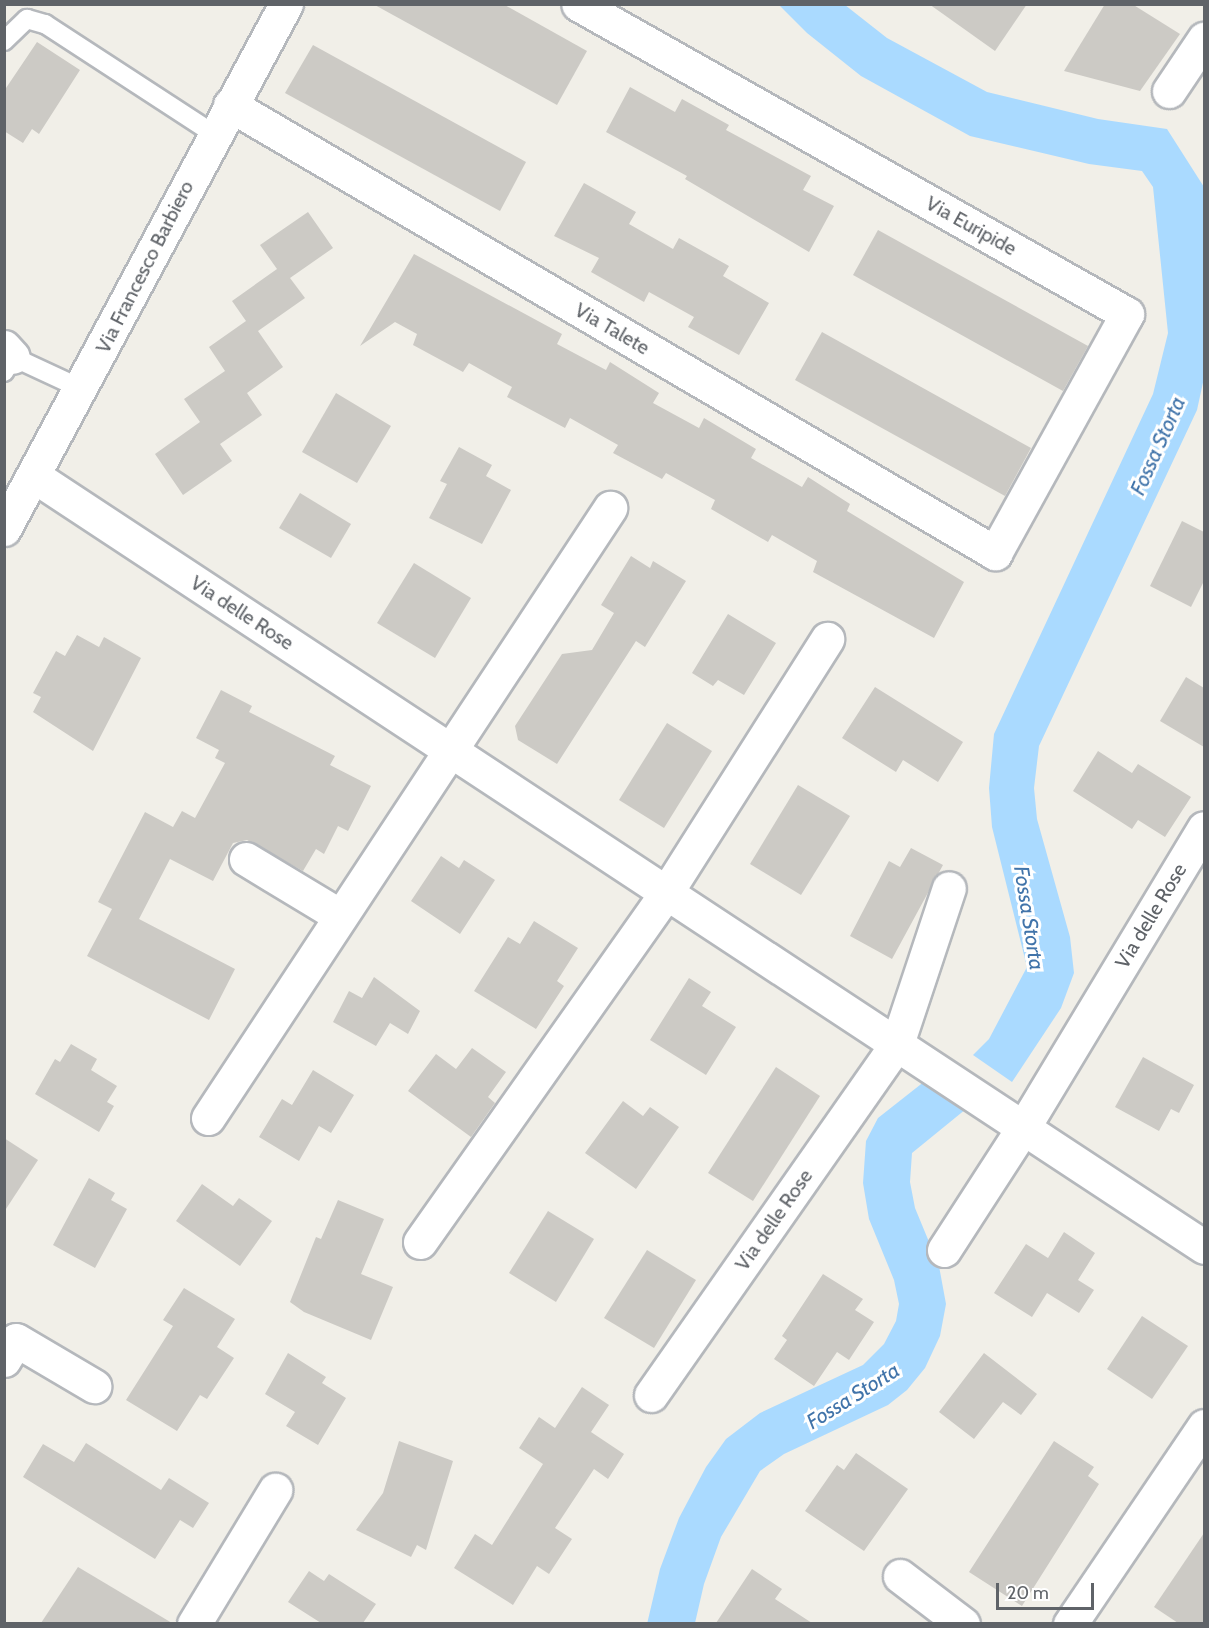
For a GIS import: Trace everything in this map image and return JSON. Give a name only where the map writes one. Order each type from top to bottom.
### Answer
[{"type":"street","name":"Via Francesco Barbiero","points":[[4,529],[82,389],[214,134],[286,4]]},
{"type":"street","name":"Via Euripide","points":[[578,4],[1126,314],[994,553]]},
{"type":"street","points":[[1168,91],[1204,39]]},
{"type":"street","name":"Via Talete","points":[[230,105],[994,553]]},
{"type":"street","name":"Via delle Rose","points":[[34,476],[1204,1247]]},
{"type":"street","points":[[208,1118],[449,749],[610,508]]},
{"type":"street","points":[[420,1242],[666,893],[827,639]]},
{"type":"street","name":"Via delle Rose","points":[[944,1250],[1023,1128],[1204,828]]},
{"type":"street","points":[[246,859],[340,916]]},
{"type":"street","name":"Via delle Rose","points":[[651,1395],[897,1044],[949,888]]},
{"type":"street","points":[[4,1360],[16,1340],[94,1386]]},
{"type":"street","points":[[1070,1623],[1204,1426]]},
{"type":"street","points":[[194,1623],[275,1491]]},
{"type":"street","points":[[900,1576],[963,1623]]},
{"type":"lane","points":[[4,41],[27,19],[45,24],[214,134]]},
{"type":"lane","points":[[7,359],[82,389]]},
{"type":"water","name":"Fossa Storta","points":[[779,5],[845,5],[887,38],[987,92],[1098,119],[1167,129],[1204,187],[1204,378],[1197,410],[1039,746],[1034,788],[1037,819],[1070,937],[1074,973],[1061,1008],[1012,1082],[973,1055],[989,1039],[1027,967],[992,827],[989,788],[994,734],[1153,394],[1168,333],[1153,187],[1142,171],[1089,164],[970,136],[861,76],[807,33]]},
{"type":"water","name":"Fossa Storta","points":[[925,1081],[966,1109],[912,1153],[910,1182],[915,1208],[939,1266],[946,1304],[940,1336],[925,1368],[907,1390],[888,1405],[784,1454],[760,1471],[721,1537],[704,1584],[695,1623],[647,1624],[660,1569],[679,1518],[706,1467],[726,1439],[760,1413],[863,1365],[884,1344],[896,1321],[899,1304],[894,1280],[869,1219],[863,1183],[866,1141],[878,1118]]},
{"type":"building","points":[[373,4],[503,4],[587,51],[557,105]]},
{"type":"building","points":[[929,4],[1027,4],[995,51]]},
{"type":"building","points":[[1105,4],[1132,4],[1180,34],[1140,91],[1064,71]]},
{"type":"building","points":[[37,42],[80,70],[39,134],[32,129],[23,143],[4,131],[4,91]]},
{"type":"building","points":[[313,45],[526,162],[500,211],[285,93]]},
{"type":"building","points":[[630,87],[675,112],[682,99],[729,125],[726,130],[811,176],[803,190],[834,206],[809,252],[685,179],[687,176],[606,132]]},
{"type":"building","points":[[584,183],[636,212],[629,224],[673,249],[679,238],[729,266],[723,276],[769,303],[739,355],[688,327],[694,317],[649,292],[644,302],[591,272],[599,258],[554,236]]},
{"type":"building","points":[[308,212],[333,248],[290,278],[305,298],[258,331],[283,367],[247,393],[262,415],[220,444],[232,461],[183,495],[155,454],[200,422],[184,399],[225,371],[209,347],[246,321],[232,301],[277,269],[260,245]]},
{"type":"building","points":[[878,230],[1088,346],[1063,391],[853,275]]},
{"type":"building","points":[[414,254],[562,334],[557,344],[606,370],[610,362],[659,393],[653,403],[699,428],[704,418],[756,449],[751,458],[802,487],[808,477],[850,504],[847,511],[964,582],[934,638],[813,572],[817,561],[772,535],[768,542],[711,509],[715,500],[666,473],[662,479],[613,453],[618,445],[570,418],[565,428],[507,397],[512,387],[469,363],[463,372],[413,345],[417,334],[395,322],[360,346]]},
{"type":"building","points":[[822,332],[1031,448],[1005,496],[795,380]]},
{"type":"building","points":[[336,393],[391,426],[357,483],[302,452]]},
{"type":"building","points":[[459,447],[492,465],[486,476],[511,490],[482,544],[429,518],[447,484],[440,481]]},
{"type":"building","points":[[300,493],[351,524],[331,558],[279,528]]},
{"type":"building","points":[[1182,521],[1204,532],[1204,581],[1191,607],[1150,586]]},
{"type":"building","points":[[631,556],[650,568],[653,561],[686,581],[645,647],[636,641],[557,764],[518,740],[515,726],[562,654],[592,650],[614,613],[601,605]]},
{"type":"building","points":[[414,563],[471,598],[435,658],[377,623]]},
{"type":"building","points":[[728,614],[776,643],[744,695],[718,680],[713,686],[692,673]]},
{"type":"building","points":[[77,635],[99,647],[104,637],[141,658],[93,751],[33,712],[41,697],[33,693],[56,651],[65,656]]},
{"type":"building","points":[[1186,677],[1204,688],[1204,747],[1160,721]]},
{"type":"building","points":[[875,687],[963,742],[938,782],[903,760],[896,772],[842,738]]},
{"type":"building","points":[[221,690],[252,706],[249,712],[335,756],[330,765],[371,786],[348,831],[338,826],[324,854],[316,849],[303,871],[247,840],[233,843],[213,881],[170,859],[139,919],[235,969],[209,1020],[87,956],[112,909],[98,902],[145,812],[173,827],[182,811],[195,818],[225,763],[215,758],[219,750],[196,738]]},
{"type":"building","points":[[667,723],[712,751],[664,828],[619,800]]},
{"type":"building","points":[[1098,751],[1132,773],[1138,764],[1191,797],[1165,837],[1138,820],[1132,829],[1073,791]]},
{"type":"building","points":[[798,785],[850,816],[801,895],[750,864]]},
{"type":"building","points":[[911,848],[943,865],[892,959],[850,936],[889,861],[900,867]]},
{"type":"building","points":[[441,856],[459,868],[464,860],[495,880],[460,934],[411,901]]},
{"type":"building","points":[[534,921],[578,948],[557,981],[564,986],[536,1029],[474,991],[508,937],[520,944]]},
{"type":"building","points":[[374,977],[420,1011],[408,1034],[390,1023],[376,1046],[333,1022],[349,991],[362,998]]},
{"type":"building","points":[[689,978],[711,992],[702,1006],[736,1027],[706,1075],[650,1040]]},
{"type":"building","points":[[71,1044],[97,1059],[91,1070],[117,1086],[107,1102],[114,1106],[99,1132],[35,1094],[55,1059],[60,1062]]},
{"type":"building","points":[[472,1048],[506,1072],[488,1097],[495,1103],[471,1137],[408,1091],[436,1054],[456,1069]]},
{"type":"building","points":[[1143,1057],[1194,1085],[1179,1113],[1171,1109],[1159,1131],[1115,1107]]},
{"type":"building","points":[[776,1067],[820,1096],[753,1201],[708,1173]]},
{"type":"building","points":[[313,1070],[354,1095],[331,1133],[319,1126],[299,1161],[259,1137],[282,1099],[292,1105]]},
{"type":"building","points":[[623,1101],[643,1116],[650,1107],[679,1127],[636,1189],[585,1153]]},
{"type":"building","points":[[4,1138],[38,1160],[4,1212]]},
{"type":"building","points":[[89,1178],[115,1193],[111,1200],[127,1209],[95,1268],[53,1245]]},
{"type":"building","points":[[202,1184],[233,1206],[239,1198],[272,1221],[240,1266],[176,1221]]},
{"type":"building","points":[[338,1200],[384,1219],[361,1274],[393,1287],[371,1340],[304,1312],[290,1302],[316,1237],[321,1239]]},
{"type":"building","points":[[548,1211],[594,1239],[556,1302],[509,1273]]},
{"type":"building","points":[[1064,1232],[1095,1253],[1078,1280],[1094,1290],[1079,1313],[1047,1293],[1032,1317],[994,1293],[1026,1244],[1048,1258]]},
{"type":"building","points":[[647,1250],[696,1280],[654,1348],[604,1318]]},
{"type":"building","points":[[823,1274],[863,1299],[855,1310],[874,1322],[849,1360],[837,1352],[814,1386],[774,1359],[787,1340],[782,1336]]},
{"type":"building","points":[[184,1288],[235,1319],[217,1347],[234,1358],[207,1399],[200,1395],[177,1431],[126,1400],[173,1326],[163,1320]]},
{"type":"building","points":[[1142,1316],[1188,1346],[1152,1399],[1107,1369]]},
{"type":"building","points":[[288,1353],[326,1377],[322,1383],[346,1398],[318,1445],[286,1426],[295,1412],[265,1394]]},
{"type":"building","points":[[984,1353],[1037,1394],[1021,1415],[1003,1402],[974,1439],[939,1412]]},
{"type":"building","points":[[582,1387],[609,1405],[591,1432],[624,1454],[608,1479],[594,1469],[555,1528],[572,1539],[549,1574],[537,1566],[513,1605],[454,1568],[475,1534],[492,1545],[543,1464],[519,1448],[539,1417],[555,1428]]},
{"type":"building","points":[[399,1441],[453,1461],[426,1550],[417,1545],[411,1557],[356,1530],[383,1493]]},
{"type":"building","points":[[1054,1441],[1094,1467],[1088,1476],[1099,1484],[1022,1606],[969,1572]]},
{"type":"building","points":[[86,1443],[161,1490],[169,1478],[209,1503],[193,1528],[180,1520],[155,1559],[23,1477],[43,1444],[74,1462]]},
{"type":"building","points":[[856,1453],[908,1489],[864,1551],[805,1511],[837,1465],[844,1470]]},
{"type":"building","points":[[1204,1533],[1204,1623],[1178,1623],[1154,1607]]},
{"type":"building","points":[[78,1567],[172,1623],[41,1623]]},
{"type":"building","points":[[752,1569],[782,1589],[775,1599],[812,1623],[716,1623]]},
{"type":"building","points":[[309,1571],[324,1581],[329,1574],[376,1604],[363,1623],[321,1623],[288,1602]]}]
